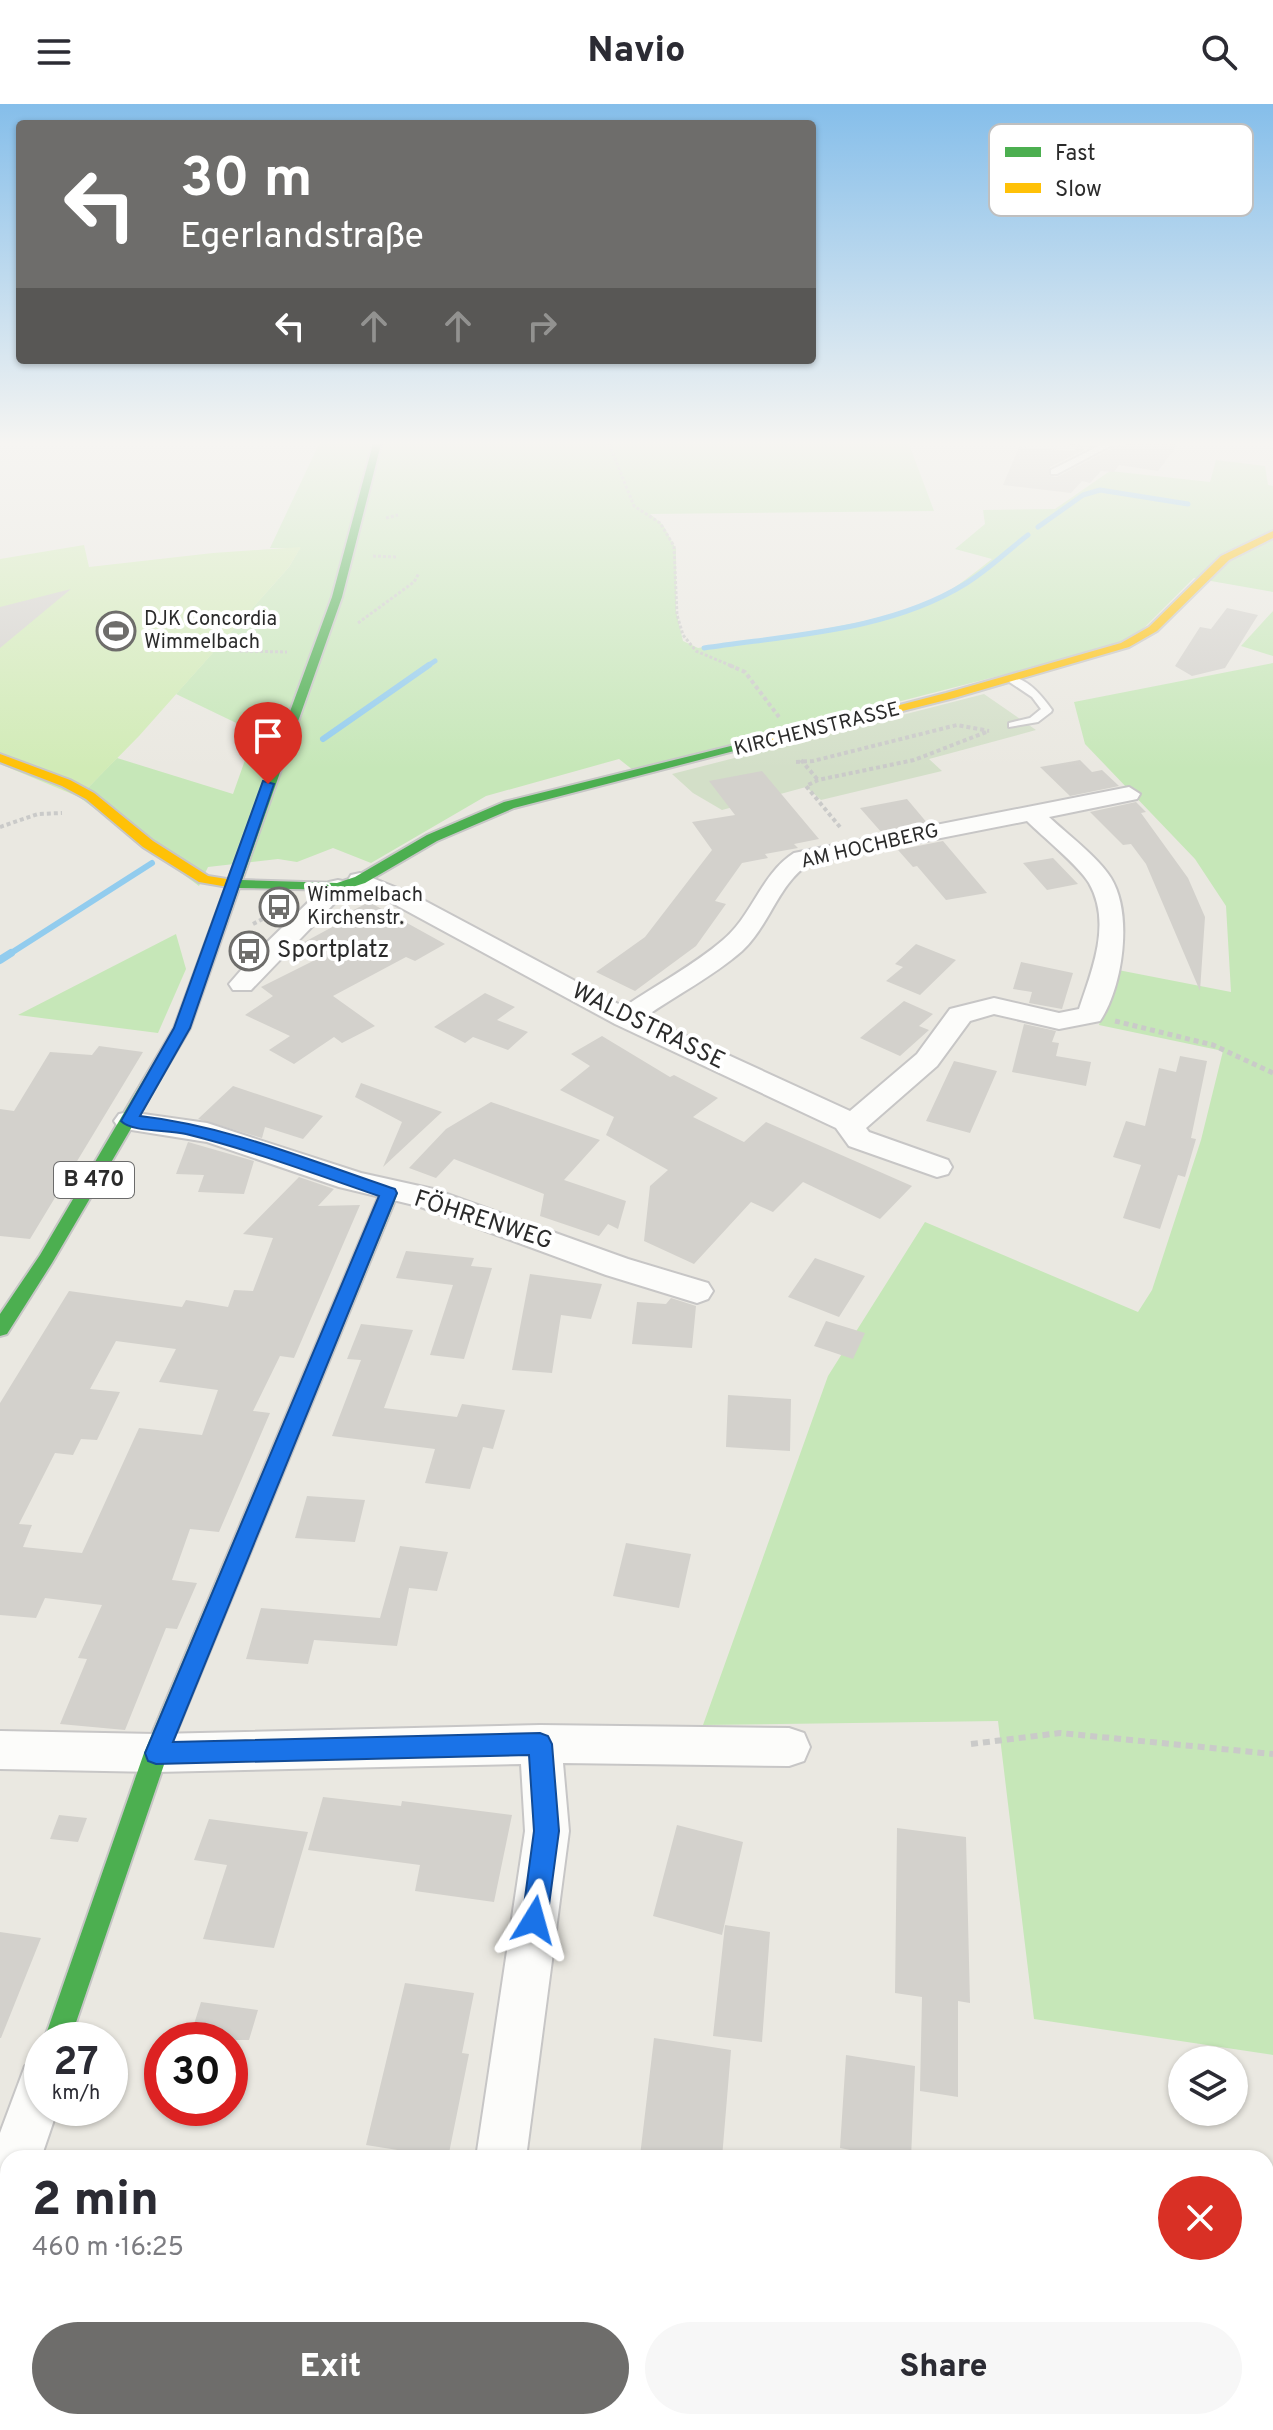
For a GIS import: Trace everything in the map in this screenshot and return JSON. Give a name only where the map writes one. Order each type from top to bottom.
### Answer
[{"type":"street","name":"B 470","points":[[0,1329],[129,1121],[182,1028],[276,759],[337,597],[349,553]]},
{"type":"street","name":"KIRCHENSTRASSE","points":[[242,984],[266,955],[349,884],[432,838],[509,805],[597,781],[795,745],[1125,645],[1153,629],[1225,558],[1236,553]]},
{"type":"street","points":[[0,758],[66,783],[90,796],[119,821],[204,879],[233,884],[349,884]]},
{"type":"street","name":"AM HOCHBERG","points":[[625,1018],[733,945],[756,917],[785,869],[802,858],[1129,794]]},
{"type":"street","points":[[846,1121],[861,1120],[927,1060],[960,1015],[994,1006],[1059,1021],[1090,1015],[1111,952],[1107,904],[1100,880],[1032,813]]},
{"type":"street","name":"WALDSTRASSE","points":[[349,884],[403,899],[625,1018],[846,1121],[859,1139],[937,1167]]},
{"type":"street","name":"FÖHRENWEG","points":[[129,1121],[175,1126],[230,1139],[389,1193],[422,1196],[617,1267],[697,1291]]},
{"type":"street","points":[[63,2022],[156,1753],[389,1193]]},
{"type":"street","points":[[502,2150],[547,1831],[540,1744]]},
{"type":"street","points":[[0,1750],[156,1753],[540,1744],[789,1747]]},
{"type":"street","points":[[19,2150],[27,2126]]},
{"type":"lane","points":[[1012,679],[1036,695],[1047,710],[1034,720],[1013,725]]},
{"type":"path","points":[[674,553],[677,615],[683,635],[696,651],[745,672],[818,780]]},
{"type":"path","points":[[318,649],[338,641],[381,604],[414,582],[419,573]]},
{"type":"path","points":[[240,651],[288,652]]},
{"type":"path","points":[[813,761],[957,725],[989,731]]},
{"type":"path","points":[[858,848],[806,786],[818,780],[914,760],[1013,725]]},
{"type":"path","points":[[0,827],[26,817],[52,813],[119,821]]},
{"type":"path","points":[[1090,1015],[1213,1045],[1273,1073]]},
{"type":"path","points":[[971,1744],[1060,1733],[1273,1754]]},
{"type":"green space","name":"DJK Concordia Wimmelbach","points":[[39,553],[86,553],[89,567],[213,553],[298,553],[289,567],[139,736],[79,797],[0,764],[0,559]]},
{"type":"green space","points":[[297,553],[676,553],[676,611],[683,641],[698,648],[852,624],[912,608],[952,589],[992,559],[968,553],[1273,553],[1273,592],[1194,578],[1137,635],[1100,650],[633,770],[619,759],[486,796],[371,863],[333,848],[297,862],[278,859],[208,867],[199,886],[79,797],[117,758],[233,794],[255,732],[176,694],[289,567]]},
{"type":"green space","points":[[1273,611],[1273,656],[1241,646]]},
{"type":"green space","points":[[1273,663],[1273,2055],[1248,2051],[1248,2046],[1213,2046],[1034,2019],[998,1721],[703,1725],[828,1376],[925,1222],[1138,1312],[1152,1290],[1201,1140],[1223,1051],[1099,1025],[1118,970],[1231,992],[1226,906],[1195,859],[1085,744],[1074,702]]},
{"type":"green space","points":[[984,694],[1036,730],[929,759],[942,771],[821,800],[806,787],[722,810],[693,793],[672,774]]},
{"type":"green space","points":[[176,934],[186,969],[158,1033],[18,1015]]},
{"type":"building","points":[[71,589],[0,648],[0,607]]},
{"type":"building","points":[[1227,608],[1258,615],[1225,668],[1192,676],[1175,666],[1200,627],[1211,629]]},
{"type":"building","points":[[1080,760],[1092,772],[1102,770],[1119,786],[1070,796],[1040,767]]},
{"type":"building","points":[[762,771],[819,839],[794,844],[798,848],[765,854],[768,858],[742,863],[715,901],[726,904],[696,946],[635,991],[596,972],[645,937],[712,850],[692,822],[735,815],[709,781]]},
{"type":"building","points":[[907,799],[928,824],[882,833],[860,808]]},
{"type":"building","points":[[1136,802],[1146,812],[1141,813],[1188,878],[1205,917],[1200,991],[1146,864],[1131,844],[1123,845],[1090,812]]},
{"type":"building","points":[[943,841],[987,893],[946,900],[917,866],[913,867],[898,850]]},
{"type":"building","points":[[1053,858],[1078,884],[1047,890],[1023,863]]},
{"type":"building","points":[[369,902],[445,944],[415,961],[406,957],[333,996],[375,1026],[342,1043],[334,1037],[294,1064],[269,1050],[290,1036],[245,1015],[273,996],[261,987],[319,958],[299,945],[347,919],[342,916]]},
{"type":"building","points":[[916,944],[956,960],[920,995],[886,981],[903,967],[895,964]]},
{"type":"building","points":[[1021,962],[1073,973],[1062,1009],[1029,1003],[1032,992],[1013,989]]},
{"type":"building","points":[[485,993],[515,1007],[497,1020],[528,1032],[508,1050],[473,1037],[465,1043],[434,1027]]},
{"type":"building","points":[[904,1001],[933,1014],[919,1026],[929,1030],[900,1056],[860,1038]]},
{"type":"building","points":[[1024,1024],[1056,1031],[1052,1042],[1059,1043],[1056,1056],[1091,1062],[1086,1086],[1012,1072]]},
{"type":"building","points":[[602,1036],[670,1077],[674,1075],[718,1098],[693,1117],[744,1142],[766,1122],[912,1186],[880,1219],[803,1182],[773,1212],[751,1202],[694,1264],[644,1241],[650,1186],[668,1170],[606,1135],[614,1117],[560,1090],[590,1066],[571,1054]]},
{"type":"building","points":[[99,1046],[143,1052],[30,1239],[0,1236],[0,1109],[14,1111],[50,1052],[92,1055]]},
{"type":"building","points":[[1180,1056],[1207,1061],[1191,1138],[1196,1139],[1185,1177],[1178,1175],[1160,1229],[1123,1218],[1141,1165],[1113,1157],[1126,1121],[1145,1126],[1159,1068],[1176,1072]]},
{"type":"building","points":[[954,1061],[997,1071],[970,1133],[926,1121]]},
{"type":"building","points":[[361,1083],[442,1112],[383,1167],[402,1122],[355,1097]]},
{"type":"building","points":[[233,1086],[323,1116],[303,1139],[265,1127],[262,1138],[198,1119]]},
{"type":"building","points":[[491,1102],[600,1140],[564,1180],[626,1201],[618,1229],[608,1224],[599,1236],[540,1216],[544,1194],[454,1159],[436,1178],[409,1168],[446,1129]]},
{"type":"building","points":[[188,1142],[254,1161],[244,1194],[198,1192],[204,1175],[176,1174]]},
{"type":"building","points":[[299,1177],[334,1189],[318,1206],[360,1205],[294,1358],[280,1356],[253,1411],[270,1413],[219,1532],[190,1529],[172,1580],[197,1583],[177,1629],[166,1628],[125,1730],[60,1724],[87,1659],[78,1658],[102,1605],[45,1598],[36,1618],[0,1615],[0,1403],[69,1291],[182,1307],[186,1300],[228,1307],[234,1290],[253,1291],[273,1238],[243,1234]],"holes":[[[116,1341],[176,1349],[159,1382],[218,1390],[202,1435],[139,1428],[82,1553],[23,1547],[32,1525],[19,1524],[55,1453],[73,1455],[81,1439],[97,1440],[120,1392],[90,1389]]]},
{"type":"building","points":[[406,1251],[474,1258],[471,1266],[492,1268],[464,1359],[430,1355],[453,1285],[396,1278]]},
{"type":"building","points":[[815,1258],[865,1276],[839,1317],[788,1297]]},
{"type":"building","points":[[530,1274],[602,1284],[591,1319],[561,1315],[552,1373],[512,1370]]},
{"type":"building","points":[[671,1298],[696,1306],[692,1348],[632,1344],[637,1302],[666,1304]]},
{"type":"building","points":[[826,1321],[865,1333],[853,1359],[814,1346]]},
{"type":"building","points":[[361,1324],[413,1330],[384,1408],[457,1417],[462,1404],[505,1410],[493,1449],[483,1447],[470,1489],[425,1483],[435,1449],[332,1436],[361,1360],[347,1359]]},
{"type":"building","points":[[728,1395],[791,1399],[790,1451],[726,1447]]},
{"type":"building","points":[[307,1496],[365,1500],[355,1542],[295,1538]]},
{"type":"building","points":[[626,1543],[691,1554],[679,1608],[613,1596]]},
{"type":"building","points":[[400,1546],[448,1552],[437,1591],[409,1588],[397,1646],[314,1640],[308,1664],[246,1659],[261,1608],[380,1618]]},
{"type":"building","points":[[323,1797],[401,1806],[402,1801],[512,1815],[494,1902],[415,1891],[420,1865],[308,1850]]},
{"type":"building","points":[[59,1815],[87,1818],[78,1842],[50,1839]]},
{"type":"building","points":[[209,1819],[308,1832],[274,1948],[203,1939],[227,1865],[194,1860]]},
{"type":"building","points":[[677,1825],[743,1842],[722,1935],[653,1916]]},
{"type":"building","points":[[897,1828],[966,1837],[970,2003],[958,2001],[958,2097],[920,2091],[922,1997],[895,1993]]},
{"type":"building","points":[[725,1925],[770,1932],[762,2042],[713,2036]]},
{"type":"building","points":[[0,1932],[41,1938],[1,2038],[0,2038]]},
{"type":"building","points":[[405,1983],[474,1993],[462,2053],[469,2054],[450,2150],[398,2150],[366,2145]]},
{"type":"building","points":[[201,2002],[258,2010],[249,2040],[248,2022],[195,2022]]},
{"type":"building","points":[[654,2038],[731,2050],[723,2150],[641,2150]]},
{"type":"building","points":[[846,2055],[915,2066],[911,2150],[840,2148]]},
{"type":"waterway","points":[[704,648],[838,629],[904,612],[965,584],[1007,553]]},
{"type":"waterway","points":[[429,665],[435,661]]},
{"type":"waterway","points":[[323,739],[429,665]]},
{"type":"waterway","points":[[8,955],[152,863]]},
{"type":"waterway","points":[[0,960],[11,953]]},
{"type":"traffic: fast","points":[[0,1329],[46,1259],[182,1028],[337,597],[349,553]]},
{"type":"traffic: fast","points":[[234,884],[338,887],[360,880],[432,838],[509,805],[755,744]]},
{"type":"traffic: fast","points":[[63,2022],[156,1753],[389,1193]]},
{"type":"traffic: slow","points":[[755,744],[950,696],[1125,645],[1153,629],[1225,558],[1236,553]]},
{"type":"traffic: slow","points":[[0,758],[66,783],[90,796],[148,844],[204,879],[234,884]]},
{"type":"place","name":"DJK Concordia Wimmelbach","points":[[116,631]]},
{"type":"place","name":"Wimmelbach Kirchenstr.","points":[[279,907]]},
{"type":"place","name":"Sportplatz","points":[[249,951]]},
{"type":"route","points":[[268,784],[182,1028],[129,1121],[175,1126],[230,1139],[389,1193],[156,1753],[540,1744],[547,1831],[534,1920]]}]
